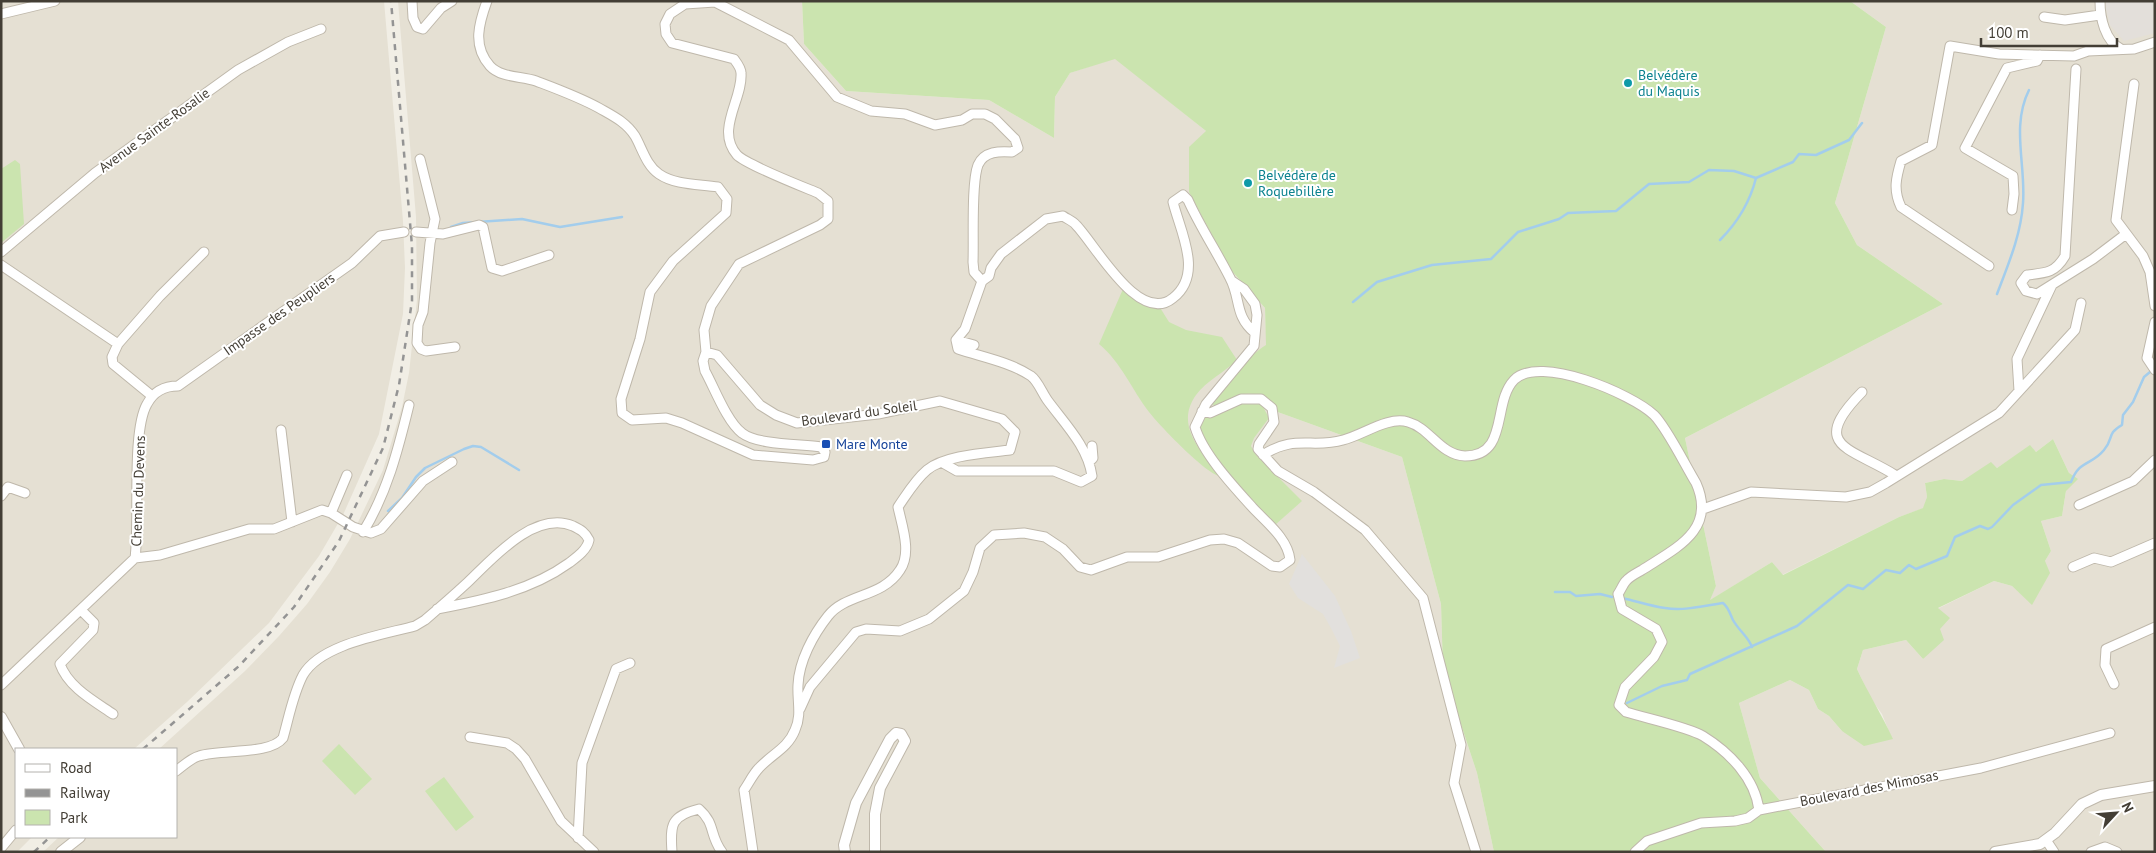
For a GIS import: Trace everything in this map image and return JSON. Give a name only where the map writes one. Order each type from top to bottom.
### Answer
[{"type":"street","points":[[1,14],[56,1]]},
{"type":"street","points":[[412,1],[413,18],[417,26],[423,29],[441,8],[452,1]]},
{"type":"street","name":"Boulevard du Soleil","points":[[487,1],[479,24],[479,40],[481,53],[497,72],[534,80],[565,92],[622,120],[634,134],[648,162],[658,173],[674,182],[718,188],[727,199],[726,213],[673,261],[650,292],[640,339],[621,399],[622,413],[632,420],[666,418],[682,423],[752,454],[813,460],[824,457],[825,452],[821,447],[779,444],[743,434],[734,425],[704,371],[703,361],[706,352],[716,355],[760,404],[776,416],[797,423],[878,414],[940,401],[1002,419],[1015,432],[1010,450],[965,456],[928,469],[911,488],[898,507],[906,551],[902,569],[886,587],[849,601],[829,615],[813,640],[800,667],[798,687],[800,709],[790,743],[758,769],[744,790],[753,852]]},
{"type":"street","points":[[2100,1],[2100,15],[2111,41],[2121,49]]},
{"type":"street","points":[[706,352],[704,330],[710,306],[739,264],[820,225],[828,219],[830,211],[828,201],[818,193],[747,161],[737,154],[730,140],[729,127],[740,88],[741,71],[734,59],[672,43],[666,34],[665,24],[670,14],[685,4],[715,2],[788,40],[837,97],[870,111],[905,114],[935,125],[962,120],[972,114],[985,114],[995,119],[1015,139],[1018,148],[1012,152],[1000,151],[988,154],[979,164],[976,181],[973,262],[974,272],[982,281]]},
{"type":"street","points":[[2044,17],[2065,20],[2100,15]]},
{"type":"street","name":"Avenue Sainte-Rosalie","points":[[1,252],[95,173],[238,70],[288,42],[321,30]]},
{"type":"street","points":[[1989,266],[1901,207],[1896,196],[1895,180],[1901,161],[1932,145],[1950,46],[1999,54],[2074,56],[2088,51],[2134,49],[2155,42]]},
{"type":"street","points":[[2012,210],[2014,194],[2013,176],[1965,148],[2007,68],[2037,61],[2040,55]]},
{"type":"street","points":[[2076,69],[2065,256],[2058,268],[2044,273],[2027,275],[2021,283],[2026,291],[2036,294],[2126,234]]},
{"type":"street","points":[[2134,84],[2116,220],[2143,256],[2150,272],[2155,306]]},
{"type":"street","points":[[420,159],[435,219],[417,344],[426,351],[455,347]]},
{"type":"street","points":[[956,340],[965,329],[982,281],[989,276],[1001,254],[1046,220],[1063,216],[1076,224],[1122,284],[1151,304],[1167,303],[1177,296],[1187,279],[1188,257],[1185,235],[1173,202],[1183,195],[1232,281],[1238,308],[1248,327],[1255,333]]},
{"type":"street","points":[[416,232],[443,234],[479,225],[483,227],[492,268],[502,271],[549,255]]},
{"type":"street","name":"Impasse des Peupliers","points":[[152,396],[163,387],[178,386],[352,263],[380,236],[404,232]]},
{"type":"street","points":[[152,396],[112,364],[112,357],[118,344],[153,303],[204,252]]},
{"type":"street","points":[[1,265],[118,344]]},
{"type":"street","points":[[800,709],[810,687],[856,632],[866,629],[900,632],[929,619],[964,590],[973,572],[980,548],[994,536],[1024,533],[1045,537],[1063,549],[1080,568],[1091,570],[1127,557],[1158,557],[1210,540],[1224,539],[1238,544],[1272,566],[1280,567],[1290,560],[1289,549],[1246,500],[1199,440],[1195,427],[1202,411],[1214,393],[1254,346],[1257,315],[1255,304],[1244,288],[1232,281]]},
{"type":"street","points":[[2019,391],[2017,360],[2052,285]]},
{"type":"street","points":[[1703,509],[1751,492],[1846,497],[1870,492],[1999,413],[2075,330],[2080,304]]},
{"type":"street","points":[[2155,322],[2147,358],[2155,370]]},
{"type":"street","points":[[965,329],[973,334]]},
{"type":"street","points":[[956,340],[974,345]]},
{"type":"street","points":[[943,463],[957,471],[1054,471],[1081,482],[1092,476],[1090,461],[1066,422],[1047,400],[1033,377],[1019,369],[958,350],[956,340]]},
{"type":"street","points":[[1263,455],[1277,446],[1296,441],[1342,441],[1391,421],[1409,422],[1452,455],[1468,456],[1483,450],[1493,443],[1498,433],[1504,393],[1515,379],[1536,371],[1558,372],[1590,382],[1636,402],[1654,416],[1696,482],[1701,494],[1703,509],[1699,522],[1687,540],[1626,580],[1618,594],[1622,609],[1656,629],[1662,642],[1654,657],[1625,687],[1619,705],[1626,712],[1702,735],[1747,775],[1757,795],[1758,810]]},
{"type":"street","points":[[1862,392],[1838,420],[1835,432],[1838,440],[1847,449],[1895,475]]},
{"type":"street","name":"Chemin du Devens","points":[[1,685],[82,611],[135,558],[140,429],[146,406],[152,396]]},
{"type":"street","points":[[1202,411],[1210,413],[1241,399],[1261,399],[1272,408],[1274,422],[1259,444],[1258,449],[1278,471],[1314,492],[1365,530],[1423,598],[1461,745],[1454,783],[1476,852]]},
{"type":"street","points":[[363,532],[379,507],[398,449],[409,405]]},
{"type":"street","points":[[281,430],[292,522]]},
{"type":"street","points":[[1090,461],[1093,458],[1092,446]]},
{"type":"street","points":[[2079,505],[2133,481],[2155,460]]},
{"type":"street","points":[[135,558],[160,555],[249,529],[274,529],[322,510],[331,513],[342,522],[363,532],[371,533],[381,529],[423,481],[452,462]]},
{"type":"street","points":[[331,513],[347,475]]},
{"type":"street","points":[[1,496],[8,487],[25,493]]},
{"type":"street","points":[[178,770],[198,756],[230,750],[268,748],[278,744],[283,738],[298,686],[311,665],[337,649],[415,626],[425,620],[510,544],[544,524],[562,522],[585,532],[589,540],[588,546],[577,557],[535,584],[437,610]]},
{"type":"street","points":[[2073,567],[2094,558],[2111,562],[2155,543]]},
{"type":"street","points":[[82,611],[94,623],[92,630],[60,664],[62,671],[86,696],[113,714]]},
{"type":"street","points":[[2114,684],[2105,665],[2106,649],[2155,627]]},
{"type":"street","points":[[578,838],[582,763],[616,669],[630,663]]},
{"type":"street","points":[[1,717],[18,748]]},
{"type":"street","points":[[845,852],[844,846],[856,803],[890,739],[896,733],[901,734],[905,741],[880,788],[875,814],[875,852]]},
{"type":"street","name":"Boulevard des Mimosas","points":[[1635,852],[1647,841],[1701,823],[1735,822],[1748,818],[1758,810],[1981,768],[2110,733]]},
{"type":"street","points":[[470,737],[507,743],[516,749],[525,759],[561,821],[594,852]]},
{"type":"street","points":[[1995,852],[2019,850],[2040,844],[2082,804],[2101,795],[2155,786]]},
{"type":"street","points":[[672,852],[671,837],[674,821],[682,813],[699,809],[710,819],[714,842],[722,852]]},
{"type":"street","points":[[1,848],[15,831]]},
{"type":"street","points":[[61,852],[79,838]]},
{"type":"street","points":[[2046,840],[2054,852]]},
{"type":"street","points":[[2091,852],[2105,846],[2117,852]]},
{"type":"shaded area","points":[[1,1],[384,1],[403,221],[405,268],[403,314],[379,434],[343,515],[319,556],[269,623],[187,702],[135,748],[15,748],[15,838],[31,838],[17,852],[1,852]]},
{"type":"shaded area","points":[[398,1],[802,1],[804,44],[846,91],[989,100],[1054,138],[1055,97],[1070,73],[1115,58],[1206,131],[1230,269],[1265,308],[1269,409],[1402,457],[1441,604],[1443,670],[1477,773],[1494,852],[43,852],[58,838],[178,838],[178,748],[160,748],[245,671],[307,604],[330,572],[350,539],[383,470],[402,407],[409,373],[417,300],[416,217]]},
{"type":"shaded area","points":[[1850,1],[2155,1],[2155,852],[1826,852],[1760,778],[1739,703],[1790,680],[1809,690],[1818,709],[1829,716],[1842,731],[1892,739],[1882,714],[1871,699],[1857,669],[1863,650],[1906,640],[1923,659],[1940,629],[1937,609],[1994,581],[2012,586],[2032,604],[2045,561],[2051,551],[2041,521],[2062,516],[2069,473],[2053,439],[2036,452],[2030,446],[1997,468],[1991,463],[1962,481],[1944,479],[1925,483],[1927,497],[1924,508],[1899,517],[1782,575],[1772,562],[1709,601],[1716,586],[1685,438],[1943,304],[1857,245],[1835,203],[1886,27]]},
{"type":"shaded area","points":[[2104,1],[2155,1],[2155,33],[2124,41],[2110,25]]},
{"type":"shaded area","points":[[1302,554],[1335,596],[1351,631],[1360,658],[1334,668],[1340,646],[1332,630],[1323,614],[1298,598],[1289,584]]},
{"type":"green space","points":[[802,1],[1850,1],[1886,27],[1835,203],[1857,245],[1943,304],[1685,438],[1716,586],[1710,600],[1772,562],[1783,575],[1899,517],[1923,508],[1927,497],[1925,483],[1944,479],[1962,481],[1991,462],[1997,468],[2030,445],[2036,452],[2053,439],[2069,473],[2078,479],[2066,491],[2062,516],[2041,521],[2051,551],[2045,561],[2050,573],[2032,605],[2012,586],[1994,581],[1938,608],[1950,618],[1940,629],[1944,640],[1923,659],[1906,640],[1863,650],[1857,669],[1893,739],[1864,746],[1842,731],[1829,716],[1818,709],[1809,690],[1790,680],[1739,703],[1760,778],[1826,852],[1494,852],[1477,773],[1443,670],[1441,604],[1402,457],[1269,409],[1268,398],[1260,395],[1241,394],[1215,406],[1212,404],[1236,372],[1259,349],[1266,345],[1265,308],[1230,269],[1189,192],[1189,147],[1206,131],[1115,59],[1070,73],[1055,97],[1054,138],[989,100],[846,91],[804,44]]},
{"type":"green space","points":[[15,160],[20,164],[24,224],[1,243],[1,169]]},
{"type":"green space","points":[[1123,289],[1136,300],[1159,306],[1169,322],[1186,330],[1222,337],[1237,360],[1200,390],[1190,406],[1188,417],[1189,428],[1193,438],[1220,476],[1194,459],[1162,427],[1143,404],[1114,359],[1099,344]]},
{"type":"green space","points":[[1243,402],[1261,403],[1269,418],[1254,438],[1251,446],[1256,455],[1302,501],[1275,525],[1230,476],[1207,445],[1201,433],[1200,425],[1207,417],[1218,410]]},
{"type":"green space","points":[[339,744],[372,779],[355,795],[322,761]]},
{"type":"green space","points":[[444,777],[474,817],[456,831],[425,791]]},
{"type":"waterway","points":[[1997,294],[2013,250],[2022,215],[2023,189],[2020,132],[2021,118],[2029,90]]},
{"type":"waterway","points":[[1353,302],[1377,282],[1432,265],[1491,259],[1518,232],[1559,219],[1568,213],[1616,211],[1649,184],[1689,182],[1709,170],[1734,171],[1756,178],[1793,162],[1799,154],[1816,155],[1849,140],[1862,123]]},
{"type":"waterway","points":[[1720,240],[1742,212],[1756,178]]},
{"type":"waterway","points":[[451,227],[463,223],[522,219],[560,227],[622,217]]},
{"type":"waterway","points":[[352,268],[361,260]]},
{"type":"waterway","points":[[1627,703],[1662,686],[1687,680],[1690,674],[1797,626],[1848,585],[1863,589],[1886,570],[1900,573],[1909,565],[1916,569],[1947,556],[1955,537],[1980,526],[1988,529],[1992,527],[2013,505],[2041,485],[2071,482],[2078,470],[2095,459],[2107,446],[2114,431],[2122,425],[2123,415],[2133,402],[2144,377],[2150,372]]},
{"type":"waterway","points":[[388,511],[402,498],[416,477],[425,468],[473,446],[481,447],[519,470]]},
{"type":"waterway","points":[[1555,592],[1570,592],[1576,596],[1600,594],[1612,597]]},
{"type":"waterway","points":[[1622,598],[1672,609],[1694,608],[1723,603],[1735,624],[1752,647]]},
{"type":"railway","points":[[144,748],[239,666],[294,607],[339,541],[383,448],[399,385],[412,301],[412,246],[391,1]]},
{"type":"railway","points":[[34,852],[49,838]]},
{"type":"place","name":"Belvédère du Maquis","points":[[1628,83]]},
{"type":"place","name":"Belvédère de Roquebillère","points":[[1248,183]]},
{"type":"place","name":"Mare Monte","points":[[826,444]]}]
